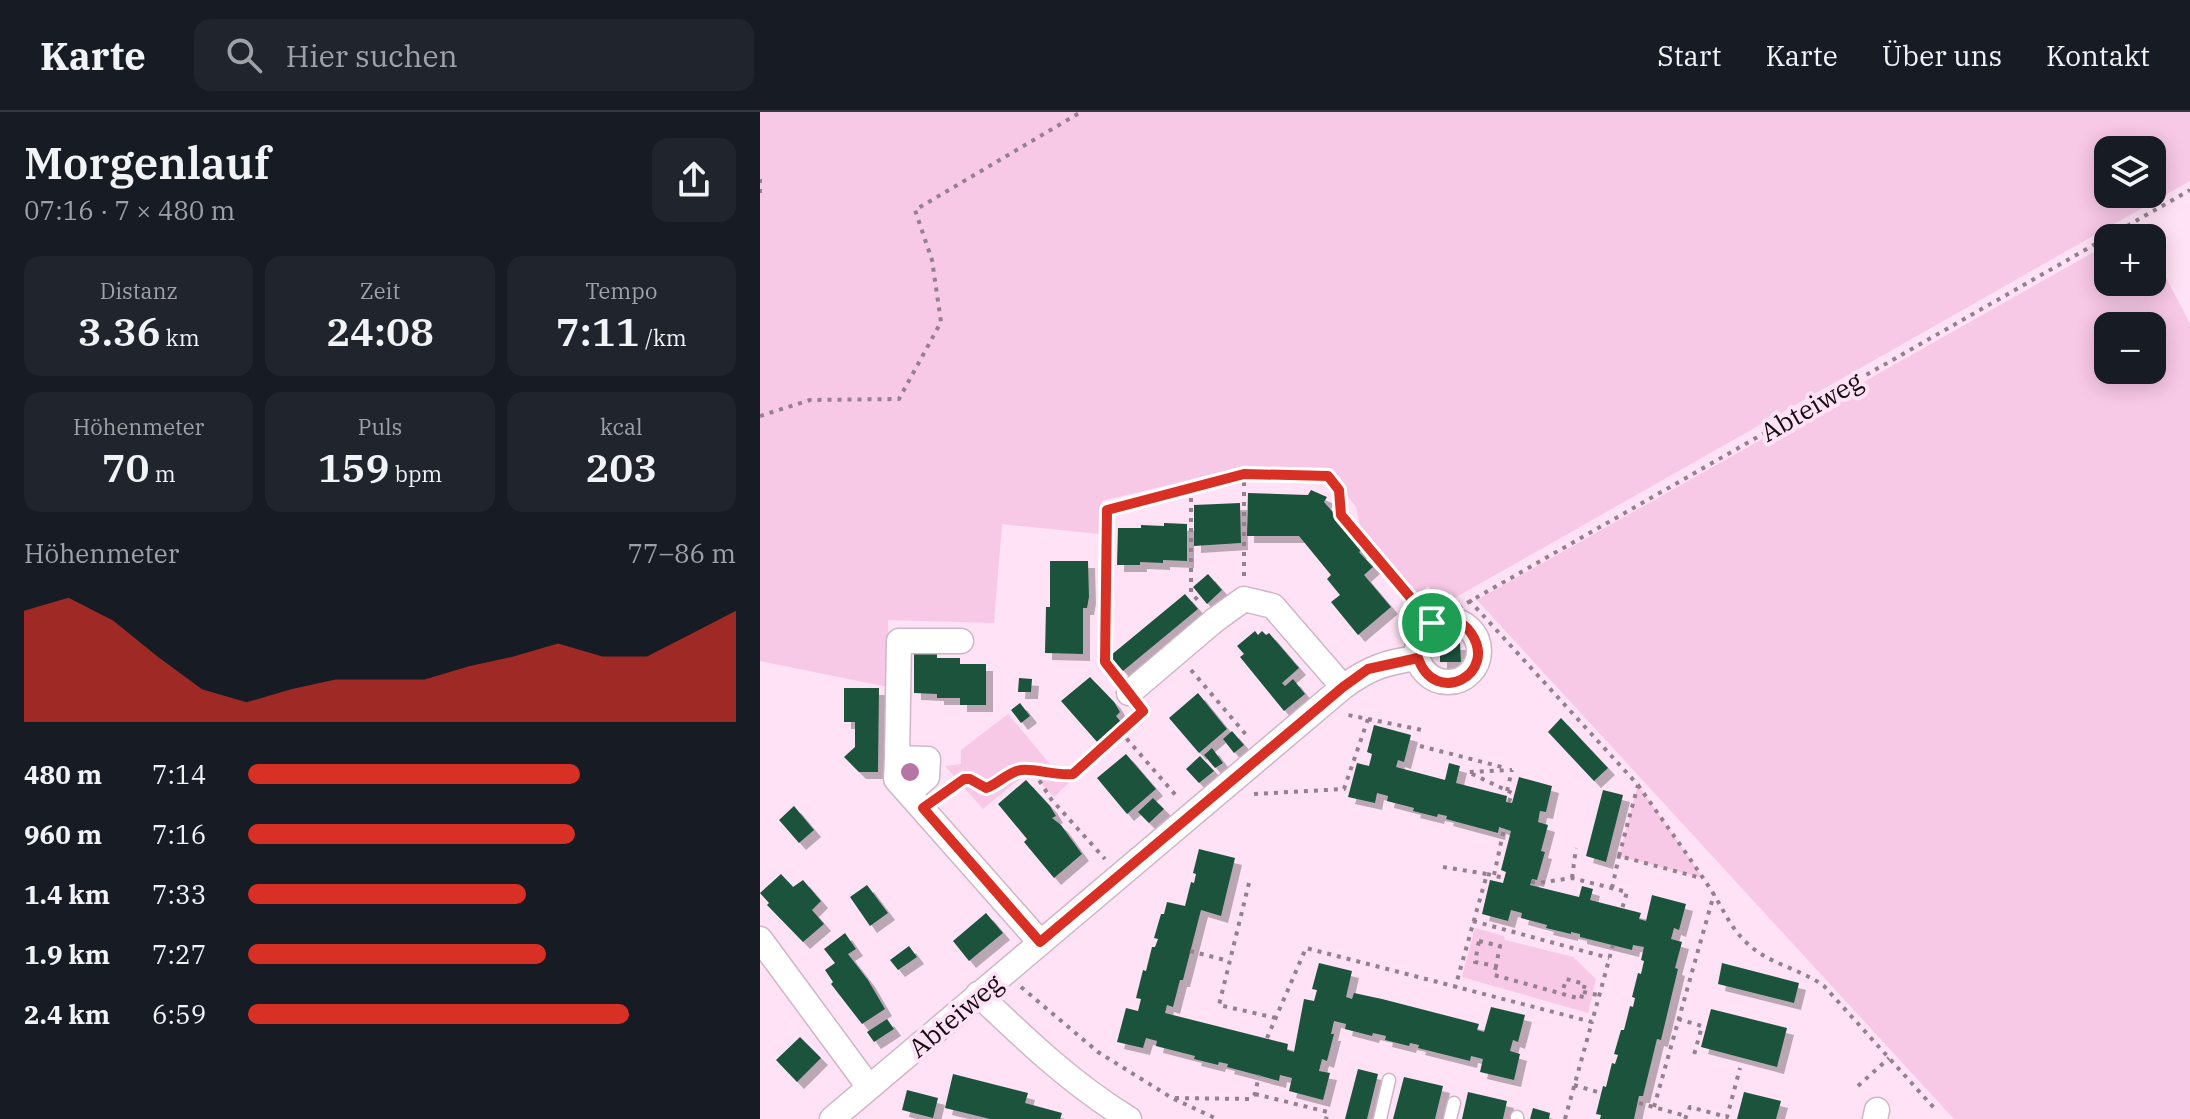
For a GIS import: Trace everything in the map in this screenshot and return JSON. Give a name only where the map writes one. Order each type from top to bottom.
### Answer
[{"type":"street","points":[[1129,693],[1244,599],[1273,606],[1335,694]]},
{"type":"street","points":[[1453,620],[1467,628],[1477,644],[1476,664],[1463,679],[1444,683],[1427,675],[1418,658],[1417,647],[1421,636],[1432,623],[1453,620]]},
{"type":"street","points":[[961,641],[899,641],[896,779],[1040,942]]},
{"type":"street","name":"Abteiweg","points":[[832,1119],[1335,694],[1368,669],[1418,658]]},
{"type":"street","points":[[760,939],[869,1087]]},
{"type":"street","points":[[978,994],[1043,1057],[1129,1119]]},
{"type":"lane","points":[[1380,1119],[1389,1080]]},
{"type":"lane","points":[[1450,1119],[1454,1103]]},
{"type":"path","points":[[760,416],[810,400],[899,399],[941,322],[932,260],[915,210],[1081,112]]},
{"type":"path","points":[[760,179],[760,197]]},
{"type":"path","name":"Abteiweg","points":[[1432,623],[2190,190]]},
{"type":"path","points":[[1244,474],[1244,599]]},
{"type":"path","points":[[916,801],[964,779],[986,788],[1016,770],[1073,774],[1143,711],[1105,662],[1107,510],[1244,474],[1328,476],[1339,490],[1341,515],[1432,623]]},
{"type":"path","points":[[1191,488],[1191,592],[1215,620]]},
{"type":"path","points":[[1469,600],[1638,785],[1714,894],[1733,929],[1749,946],[1824,986],[1935,1109]]},
{"type":"path","points":[[1177,653],[1263,755]]},
{"type":"path","points":[[1335,694],[1337,712],[1422,730]]},
{"type":"path","points":[[1244,795],[1344,789],[1368,719]]},
{"type":"path","points":[[1120,731],[1193,814]]},
{"type":"path","points":[[1420,746],[1512,770]]},
{"type":"path","points":[[1509,802],[1512,793],[1468,772],[1512,770]]},
{"type":"path","points":[[1507,791],[1512,770]]},
{"type":"path","points":[[1034,772],[1051,799],[1119,875]]},
{"type":"path","points":[[1612,888],[1638,785]]},
{"type":"path","points":[[1494,875],[1504,829]]},
{"type":"path","points":[[1572,878],[1576,848]]},
{"type":"path","points":[[1619,856],[1703,878]]},
{"type":"path","points":[[1443,867],[1504,878]]},
{"type":"path","points":[[1455,988],[1487,874]]},
{"type":"path","points":[[1531,882],[1572,878],[1627,892],[1622,909]]},
{"type":"path","points":[[1249,883],[1219,1005],[1276,1018]]},
{"type":"path","points":[[1654,1107],[1714,894]]},
{"type":"path","points":[[1473,921],[1609,958]]},
{"type":"path","points":[[1496,966],[1475,962],[1479,941],[1500,946],[1496,966],[1494,975],[1562,994],[1581,999],[1585,984],[1566,979],[1562,994]]},
{"type":"path","points":[[1565,1119],[1613,945]]},
{"type":"path","points":[[1466,946],[1477,949]]},
{"type":"path","points":[[1267,1038],[1306,948],[1592,1022]]},
{"type":"path","points":[[1190,951],[1229,961]]},
{"type":"path","points":[[1004,972],[1098,1052],[1172,1098],[1217,1119]]},
{"type":"path","points":[[1583,992],[1598,995]]},
{"type":"path","points":[[1678,1019],[1702,1026],[1694,1055]]},
{"type":"path","points":[[1858,1086],[1889,1058]]},
{"type":"path","points":[[1639,1103],[1686,1117],[1690,1107],[1727,1117],[1740,1068]]},
{"type":"path","points":[[1172,1098],[1250,1099],[1255,1094],[1259,1075]]},
{"type":"path","points":[[1574,1085],[1601,1093]]},
{"type":"path","points":[[1255,1094],[1328,1112],[1326,1119]]},
{"type":"shaded area","points":[[760,112],[2190,112],[2190,181],[2166,195],[2166,136],[2094,136],[2094,208],[2142,208],[2114,224],[2094,224],[2094,235],[1437,608],[1431,601],[1437,596],[1428,586],[1415,596],[1360,527],[1356,507],[1328,470],[1238,468],[1102,501],[1100,534],[1002,524],[994,623],[888,620],[888,687],[760,661]]},
{"type":"shaded area","points":[[2094,252],[2094,296],[2166,296],[2166,277],[2190,324],[2190,1119],[1954,1119],[1477,600]]},
{"type":"shaded area","points":[[1008,714],[1054,769],[1069,771],[1073,779],[1054,797],[1037,779],[1022,777],[983,809],[945,766],[961,764],[961,750]]},
{"type":"shaded area","points":[[1638,785],[1703,878],[1619,856]]},
{"type":"shaded area","points":[[1475,928],[1504,936],[1505,940],[1573,957],[1596,979],[1588,1013],[1462,977]]},
{"type":"building","points":[[1311,490],[1327,497],[1324,502],[1364,548],[1359,552],[1373,567],[1364,575],[1391,607],[1358,635],[1331,602],[1340,595],[1327,579],[1331,575],[1299,536],[1247,536],[1248,493],[1308,495]]},
{"type":"building","points":[[1240,503],[1241,543],[1194,546],[1194,505]]},
{"type":"building","points":[[1164,523],[1187,524],[1187,561],[1117,565],[1118,528],[1164,526]]},
{"type":"building","points":[[1050,561],[1088,561],[1089,597],[1087,608],[1083,608],[1083,654],[1045,653],[1046,607],[1050,607]]},
{"type":"building","points":[[1208,574],[1222,590],[1207,604],[1193,587]]},
{"type":"building","points":[[1185,594],[1198,609],[1123,671],[1110,656]]},
{"type":"building","points":[[1255,631],[1258,635],[1262,631],[1266,635],[1269,633],[1299,668],[1282,683],[1285,686],[1293,679],[1305,694],[1284,711],[1240,657],[1244,654],[1237,646]]},
{"type":"building","points":[[1440,643],[1460,643],[1461,662],[1440,662]]},
{"type":"building","points":[[914,654],[960,658],[960,664],[986,664],[986,705],[960,705],[960,698],[937,698],[937,694],[914,693]]},
{"type":"building","points":[[1090,677],[1114,702],[1120,712],[1116,716],[1122,723],[1098,743],[1061,701]]},
{"type":"building","points":[[1019,678],[1032,679],[1031,692],[1018,692]]},
{"type":"building","points":[[844,688],[879,688],[878,772],[859,772],[844,757],[855,747],[855,722],[844,722]]},
{"type":"building","points":[[1198,693],[1227,729],[1199,753],[1169,718]]},
{"type":"building","points":[[1020,703],[1030,716],[1021,723],[1011,710]]},
{"type":"building","points":[[1561,718],[1608,768],[1594,781],[1548,732]]},
{"type":"building","points":[[1374,725],[1411,735],[1404,762],[1398,760],[1396,767],[1445,780],[1449,763],[1460,766],[1456,783],[1507,796],[1506,802],[1512,803],[1519,777],[1552,786],[1546,812],[1540,811],[1538,822],[1548,825],[1541,851],[1545,852],[1537,880],[1532,879],[1530,885],[1579,897],[1582,886],[1593,889],[1590,900],[1641,913],[1639,919],[1646,921],[1652,895],[1686,904],[1679,930],[1674,928],[1671,939],[1682,942],[1661,1040],[1657,1039],[1634,1119],[1600,1119],[1601,1115],[1596,1114],[1603,1086],[1606,1087],[1612,1063],[1615,1064],[1618,1055],[1614,1054],[1621,1030],[1624,1030],[1630,1006],[1633,1007],[1635,998],[1632,997],[1638,973],[1641,974],[1644,947],[1633,945],[1632,950],[1580,937],[1580,934],[1546,928],[1547,925],[1521,918],[1522,913],[1511,910],[1508,921],[1482,914],[1490,880],[1503,883],[1506,872],[1501,870],[1511,831],[1499,827],[1498,833],[1446,819],[1447,816],[1438,814],[1437,817],[1413,811],[1414,808],[1387,801],[1388,796],[1377,793],[1375,803],[1348,797],[1357,763],[1369,766],[1372,754],[1367,752]]},
{"type":"building","points":[[1232,731],[1244,745],[1234,753],[1223,739]]},
{"type":"building","points":[[1212,748],[1223,763],[1215,768],[1204,755]]},
{"type":"building","points":[[1126,754],[1156,789],[1127,814],[1097,778]]},
{"type":"building","points":[[1200,756],[1214,771],[1199,783],[1186,769]]},
{"type":"building","points":[[1026,780],[1050,806],[1056,816],[1052,818],[1061,825],[1082,854],[1054,878],[998,804]]},
{"type":"building","points":[[1603,790],[1623,795],[1606,862],[1586,856]]},
{"type":"building","points":[[1153,798],[1164,809],[1149,823],[1138,812]]},
{"type":"building","points":[[794,806],[814,830],[799,843],[779,820]]},
{"type":"building","points":[[1199,849],[1235,858],[1221,916],[1201,910],[1183,980],[1180,980],[1173,1007],[1167,1005],[1165,1013],[1288,1044],[1287,1050],[1294,1052],[1304,999],[1314,1001],[1317,990],[1312,989],[1319,963],[1352,971],[1346,997],[1352,999],[1354,993],[1382,999],[1479,1024],[1477,1030],[1484,1032],[1491,1007],[1525,1015],[1518,1042],[1513,1040],[1510,1051],[1520,1054],[1514,1080],[1480,1072],[1483,1059],[1471,1056],[1470,1061],[1418,1048],[1419,1045],[1410,1043],[1409,1046],[1385,1040],[1386,1036],[1345,1029],[1346,1024],[1334,1021],[1327,1061],[1322,1059],[1319,1071],[1330,1073],[1323,1100],[1289,1091],[1292,1078],[1280,1075],[1279,1081],[1227,1067],[1228,1064],[1219,1062],[1218,1065],[1194,1059],[1195,1056],[1156,1046],[1157,1041],[1146,1038],[1143,1048],[1117,1042],[1126,1008],[1138,1011],[1141,999],[1136,998],[1143,970],[1146,971],[1152,947],[1158,939],[1154,938],[1161,914],[1164,914],[1167,902],[1185,906],[1191,882],[1194,883],[1196,874],[1193,873]]},
{"type":"building","points":[[781,874],[793,887],[803,880],[821,901],[812,910],[824,924],[803,942],[767,905],[769,903],[760,893]]},
{"type":"building","points":[[867,885],[888,913],[870,926],[850,897]]},
{"type":"building","points":[[986,913],[1003,933],[969,961],[953,941]]},
{"type":"building","points":[[845,933],[856,949],[848,954],[885,1009],[862,1024],[831,984],[833,982],[825,970],[835,963],[824,949]]},
{"type":"building","points":[[909,946],[917,957],[898,970],[890,960]]},
{"type":"building","points":[[1722,963],[1799,983],[1794,1003],[1718,984]]},
{"type":"building","points":[[1711,1009],[1787,1028],[1777,1067],[1701,1047]]},
{"type":"building","points":[[887,1019],[894,1029],[874,1042],[867,1032]]},
{"type":"building","points":[[800,1037],[821,1058],[797,1082],[776,1060]]},
{"type":"building","points":[[1358,1069],[1378,1074],[1367,1119],[1345,1119]]},
{"type":"building","points":[[953,1074],[1028,1093],[1025,1103],[1062,1113],[1060,1119],[990,1119],[945,1108]]},
{"type":"building","points":[[1404,1077],[1443,1086],[1435,1119],[1393,1119]]},
{"type":"building","points":[[907,1090],[938,1098],[933,1118],[902,1110]]},
{"type":"building","points":[[1468,1092],[1507,1101],[1503,1119],[1462,1119]]},
{"type":"building","points":[[1744,1092],[1781,1101],[1776,1119],[1737,1119]]},
{"type":"building","points":[[1533,1108],[1550,1113],[1549,1119],[1530,1119]]},
{"type":"route","points":[[1244,474],[1328,476],[1339,490],[1341,515],[1432,623],[1453,620],[1473,635],[1479,654],[1471,673],[1454,683],[1444,683],[1427,675],[1418,658],[1368,669],[1040,942],[923,808],[964,779],[986,788],[1016,770],[1073,774],[1143,711],[1105,662],[1107,510],[1244,474]]}]
